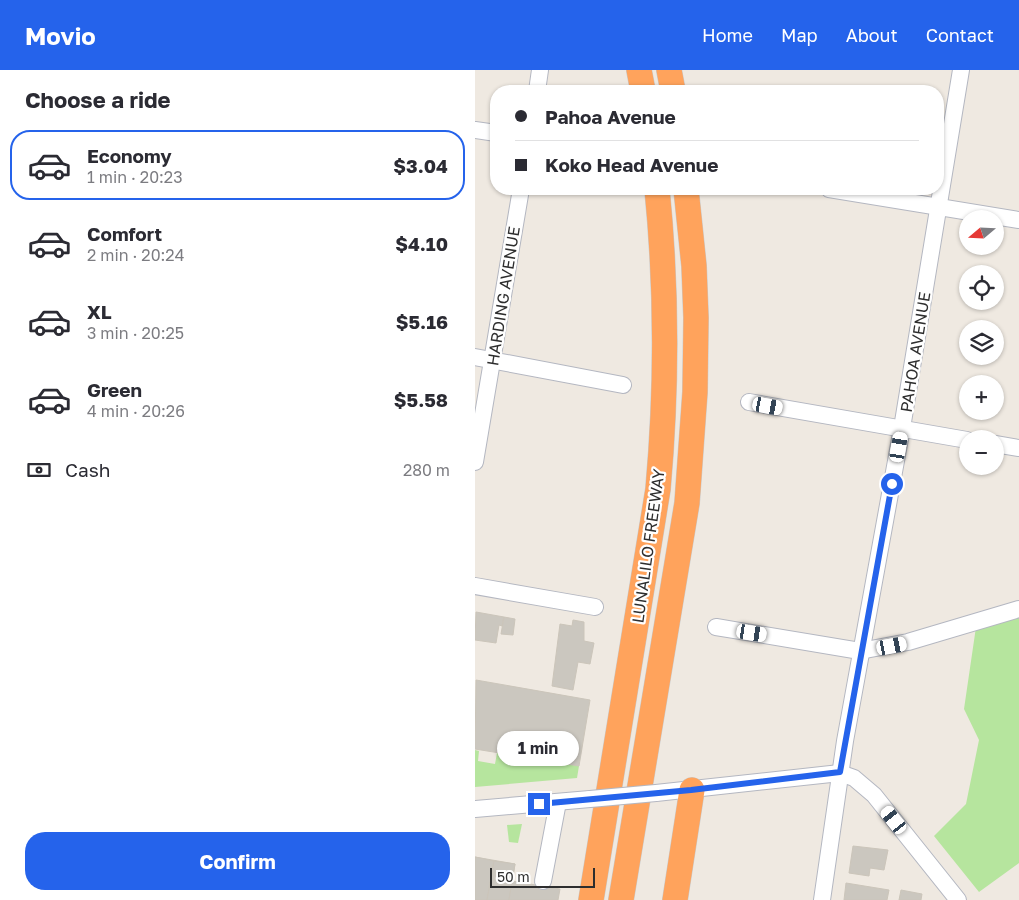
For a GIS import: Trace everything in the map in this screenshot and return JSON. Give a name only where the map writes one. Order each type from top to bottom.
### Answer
[{"type":"highway","points":[[639,70],[642,85]]},
{"type":"highway","points":[[669,70],[672,85]]},
{"type":"highway","name":"LUNALILO FREEWAY","points":[[591,900],[658,490],[663,430],[666,338],[663,246],[658,195]]},
{"type":"highway","name":"LUNALILO FREEWAY","points":[[621,900],[687,503],[695,392],[696,318],[694,266],[687,195]]},
{"type":"highway","points":[[675,900],[691,790]]},
{"type":"street","points":[[538,85],[540,70]]},
{"type":"street","name":"PAHOA AVENUE","points":[[944,176],[961,70]]},
{"type":"street","points":[[475,130],[490,132]]},
{"type":"street","name":"HARDING AVENUE","points":[[475,462],[520,195]]},
{"type":"street","points":[[866,195],[1019,220]]},
{"type":"street","name":"PAHOA AVENUE","points":[[822,900],[840,772],[860,651],[902,428],[941,195]]},
{"type":"street","points":[[475,357],[623,385]]},
{"type":"street","points":[[749,402],[959,439]]},
{"type":"street","points":[[1004,446],[1019,448]]},
{"type":"street","points":[[475,586],[595,607]]},
{"type":"street","points":[[716,627],[860,651],[908,642],[1019,609]]},
{"type":"street","points":[[475,809],[691,790],[840,772],[854,778],[874,795],[957,900]]},
{"type":"street","points":[[543,881],[558,802]]},
{"type":"green space","points":[[1019,614],[1019,863],[979,892],[934,836],[966,804],[979,740],[964,709],[976,627]]},
{"type":"green space","points":[[475,750],[479,751],[478,761],[495,764],[497,753],[579,766],[577,778],[475,787]]},
{"type":"green space","points":[[522,824],[518,843],[509,842],[507,825]]},
{"type":"building","points":[[476,612],[504,617],[502,626],[499,625],[496,643],[475,640]]},
{"type":"building","points":[[504,617],[515,619],[513,635],[501,634]]},
{"type":"building","points":[[573,620],[584,622],[584,641],[594,643],[590,664],[578,662],[573,690],[552,686],[560,624],[572,626]]},
{"type":"building","points":[[476,680],[590,700],[579,766],[475,749]]},
{"type":"building","points":[[853,846],[888,850],[884,870],[870,868],[869,876],[849,873]]},
{"type":"building","points":[[475,857],[515,864],[509,900],[475,900]]},
{"type":"building","points":[[475,857],[494,861],[487,900],[475,900]]},
{"type":"building","points":[[494,861],[515,864],[509,900],[487,900]]},
{"type":"building","points":[[512,881],[560,889],[558,900],[509,900]]},
{"type":"building","points":[[846,883],[889,890],[887,900],[844,900]]},
{"type":"building","points":[[901,890],[922,894],[921,900],[899,900]]},
{"type":"route","points":[[539,804],[691,790],[840,772],[860,651],[892,484]]}]
